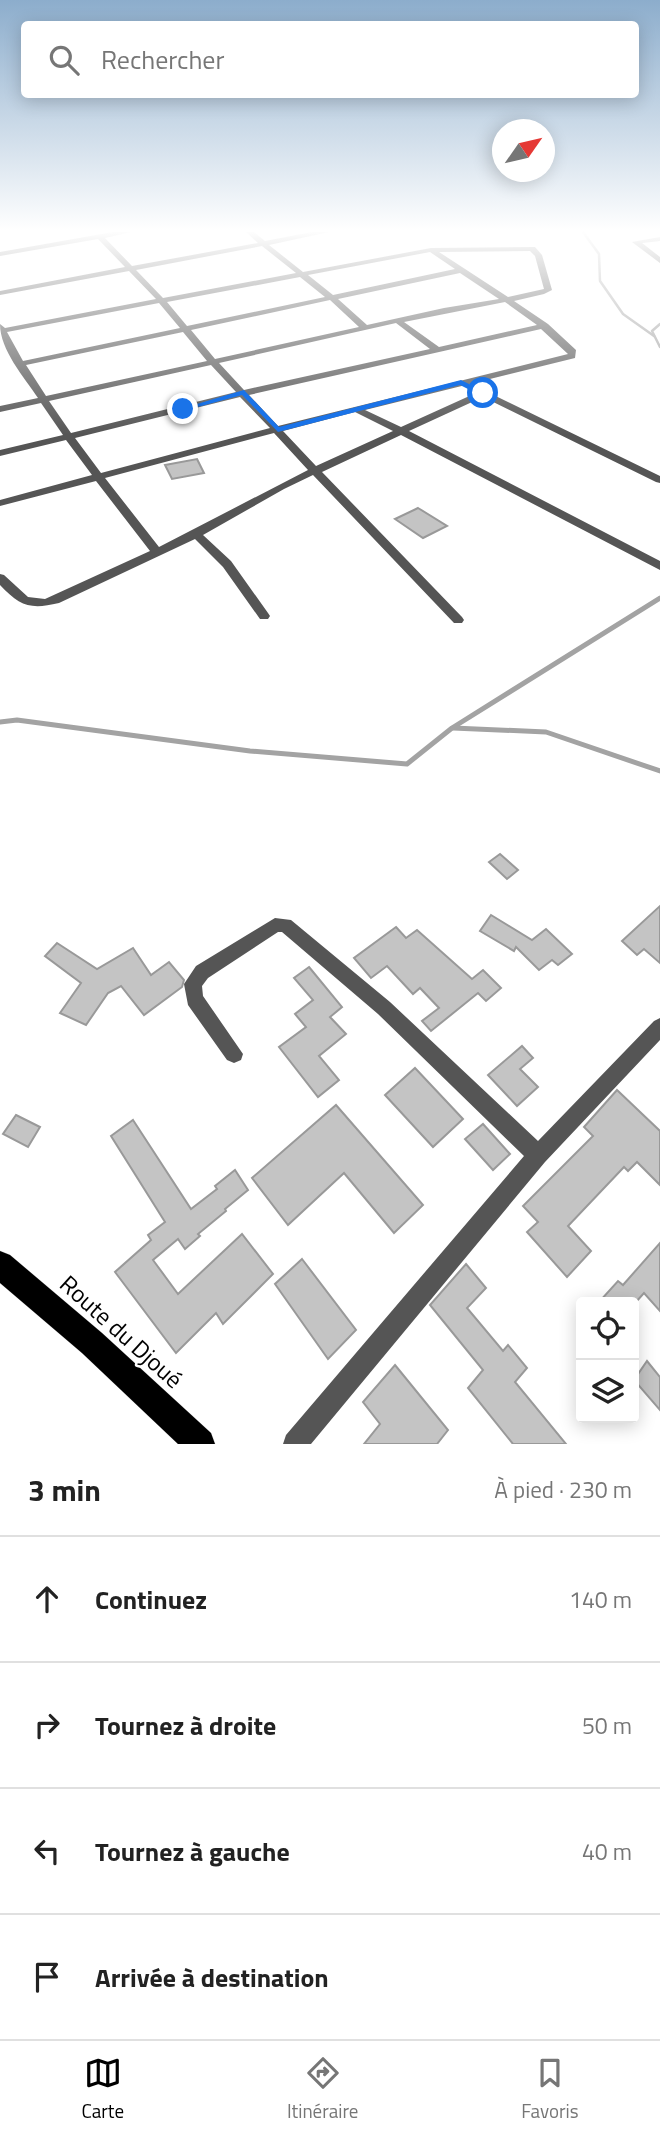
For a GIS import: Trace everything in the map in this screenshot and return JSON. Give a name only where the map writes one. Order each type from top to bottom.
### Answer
[{"type":"main road","name":"Route du Djoué","points":[[0,1265],[92,1343],[200,1444]]},
{"type":"street","points":[[157,552],[117,503],[69,435],[20,364],[1,330],[158,299]]},
{"type":"street","points":[[160,299],[213,362],[458,620]]},
{"type":"street","points":[[20,364],[331,299]]},
{"type":"street","points":[[333,299],[364,327]]},
{"type":"street","points":[[0,409],[497,299]]},
{"type":"street","points":[[0,503],[461,382],[572,356],[573,352],[545,326],[505,299]]},
{"type":"street","points":[[398,321],[437,350]]},
{"type":"street","points":[[0,453],[244,393],[545,326]]},
{"type":"street","points":[[461,382],[660,480]]},
{"type":"street","points":[[0,578],[25,601],[43,603],[83,588],[196,534],[280,487],[483,393]]},
{"type":"street","points":[[357,409],[660,566]]},
{"type":"street","points":[[196,534],[227,564],[264,616]]},
{"type":"street","points":[[233,1054],[194,999],[193,984],[202,972],[275,925],[285,925],[384,1008],[538,1155]]},
{"type":"street","points":[[295,1444],[538,1155],[660,1027]]},
{"type":"building","points":[[197,459],[204,473],[172,479],[165,465]]},
{"type":"building","points":[[418,508],[447,526],[423,538],[395,519]]},
{"type":"building","points":[[500,854],[518,870],[507,879],[489,862]]},
{"type":"building","points":[[660,906],[660,963],[644,949],[637,955],[622,941]]},
{"type":"building","points":[[491,915],[532,940],[546,929],[572,954],[558,965],[552,960],[539,970],[516,947],[514,951],[480,931]]},
{"type":"building","points":[[396,927],[406,938],[417,930],[472,979],[483,970],[501,988],[486,1001],[478,993],[431,1031],[422,1021],[439,1008],[420,988],[413,994],[387,966],[371,978],[354,958]]},
{"type":"building","points":[[57,943],[97,969],[133,948],[151,975],[169,962],[184,980],[182,987],[144,1015],[121,986],[108,993],[86,1025],[60,1013],[81,983],[45,956]]},
{"type":"building","points":[[309,967],[342,1007],[330,1017],[346,1034],[319,1056],[339,1080],[318,1097],[279,1047],[306,1027],[295,1014],[313,1000],[294,978]]},
{"type":"building","points":[[522,1046],[533,1058],[520,1069],[538,1087],[517,1106],[488,1075]]},
{"type":"building","points":[[415,1068],[463,1119],[433,1147],[385,1095]]},
{"type":"building","points":[[617,1090],[660,1131],[660,1185],[637,1162],[628,1171],[624,1167],[568,1226],[591,1251],[567,1277],[527,1232],[538,1222],[523,1206],[593,1136],[584,1127]]},
{"type":"building","points":[[336,1105],[423,1205],[394,1233],[344,1173],[288,1225],[252,1178]]},
{"type":"building","points":[[16,1115],[40,1127],[28,1147],[3,1134]]},
{"type":"building","points":[[133,1120],[191,1209],[217,1189],[215,1186],[235,1170],[248,1190],[185,1249],[178,1239],[153,1260],[178,1294],[242,1234],[273,1274],[223,1324],[216,1313],[176,1353],[115,1272],[151,1240],[148,1235],[165,1222],[111,1136]]},
{"type":"building","points":[[483,1124],[510,1154],[493,1170],[465,1139]]},
{"type":"building","points":[[660,1243],[660,1311],[644,1293],[639,1299],[604,1297],[618,1281],[623,1285]]},
{"type":"building","points":[[302,1259],[356,1330],[328,1359],[275,1284]]},
{"type":"building","points":[[466,1264],[486,1288],[467,1308],[503,1351],[508,1345],[527,1368],[515,1382],[566,1444],[513,1444],[468,1388],[483,1370],[430,1305]]},
{"type":"building","points":[[647,1361],[660,1377],[660,1410],[639,1386],[639,1373]]},
{"type":"building","points":[[395,1365],[448,1430],[437,1444],[364,1444],[380,1424],[363,1402]]},
{"type":"waterway","points":[[613,299],[623,314],[654,336]]},
{"type":"waterway","points":[[660,324],[652,331],[660,347]]},
{"type":"waterway","points":[[0,722],[17,720],[250,751],[407,764],[452,728],[660,598]]},
{"type":"waterway","points":[[453,728],[546,732],[660,771]]},
{"type":"route","points":[[183,409],[244,393],[278,430],[461,382],[483,393]]}]
